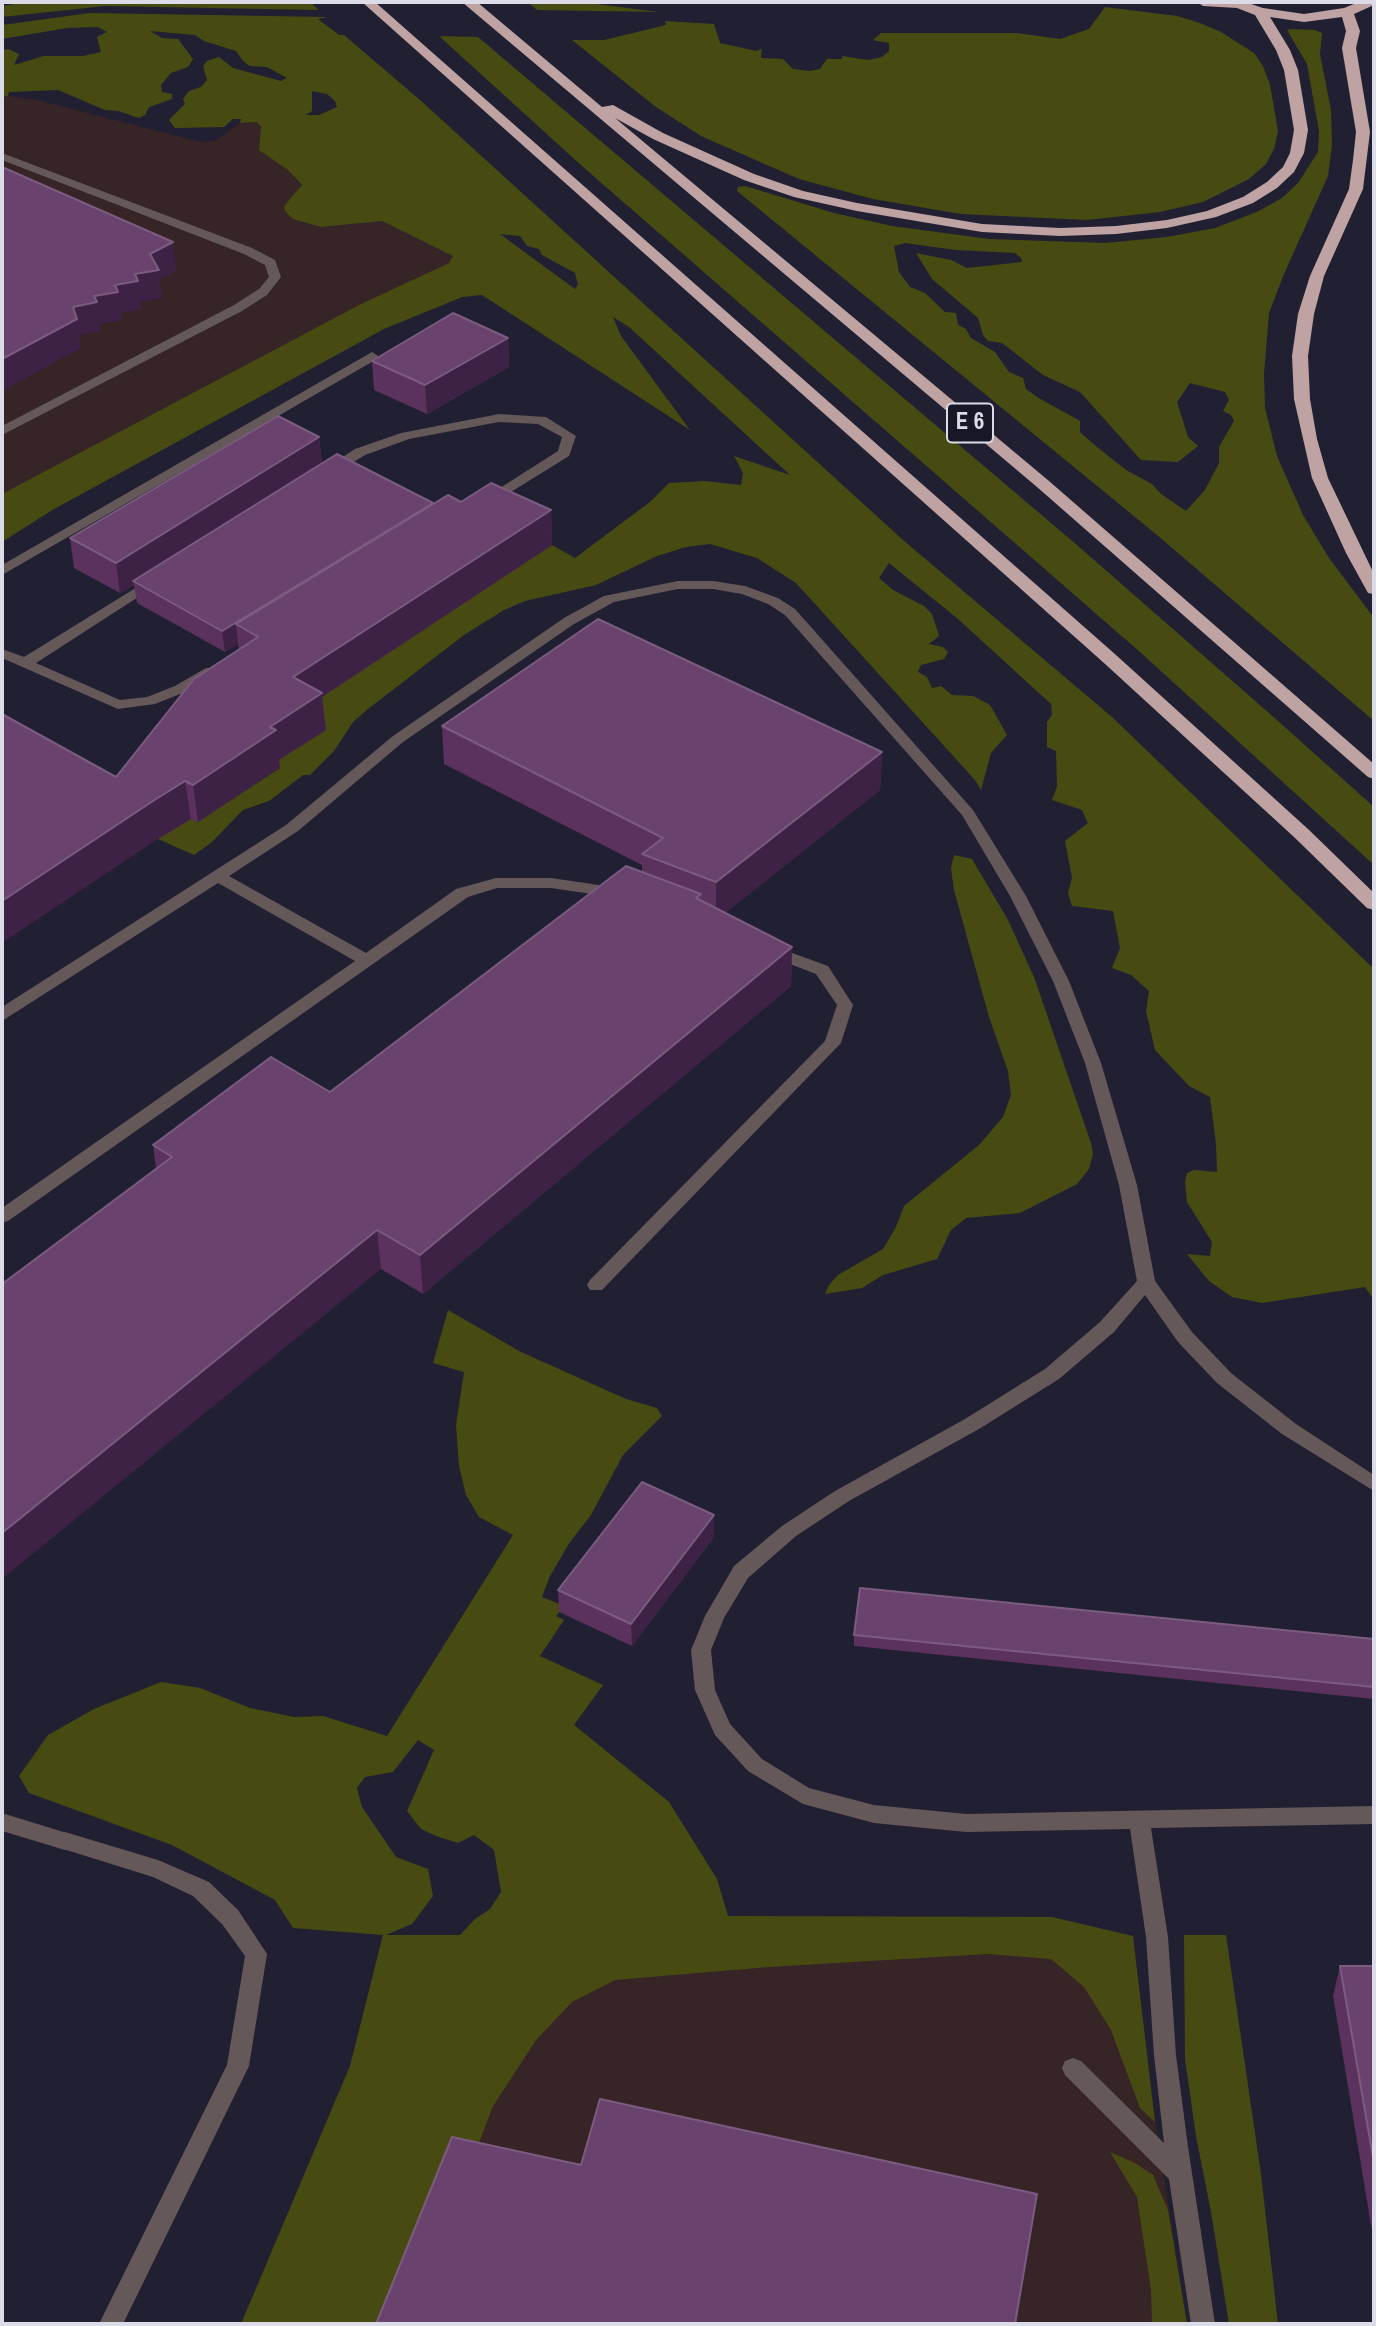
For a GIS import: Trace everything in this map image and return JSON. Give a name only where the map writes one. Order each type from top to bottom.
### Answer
[{"type":"highway","points":[[368,2],[1110,659],[1301,833],[1374,904]]},
{"type":"highway","name":"E 6","points":[[469,2],[1043,484],[1374,772]]},
{"type":"highway","points":[[1203,2],[1236,3],[1259,12],[1304,18],[1347,12],[1369,2]]},
{"type":"highway","name":"E 6","points":[[559,80],[658,136],[749,177],[799,194],[912,218],[982,228],[1060,232],[1116,230],[1167,224],[1211,214],[1248,200],[1272,185],[1289,169],[1297,153],[1301,130],[1296,95],[1291,70],[1283,50],[1259,12]]},
{"type":"highway","points":[[1347,12],[1353,31],[1349,48],[1361,108],[1363,132],[1360,160],[1356,188],[1317,276],[1306,314],[1300,356],[1305,419],[1320,478],[1354,554],[1374,589]]},
{"type":"street","points":[[2,156],[248,251],[271,263],[275,277],[262,292],[238,308],[2,431]]},
{"type":"street","points":[[2,571],[372,356]]},
{"type":"street","points":[[318,477],[360,452],[406,436],[499,418],[541,420],[569,436],[564,453],[471,510]]},
{"type":"street","points":[[25,663],[172,569]]},
{"type":"street","points":[[2,1015],[292,828],[398,739],[569,621],[609,599],[677,585],[713,585],[745,590],[773,601],[790,612],[968,813],[1018,896],[1060,981],[1093,1063],[1128,1185],[1146,1282],[1185,1337],[1224,1378],[1289,1429],[1374,1484]]},
{"type":"street","points":[[2,653],[118,705],[150,701],[180,690],[227,661]]},
{"type":"street","points":[[217,876],[366,960]]},
{"type":"street","points":[[2,1217],[462,893],[496,883],[551,883],[624,894],[636,899]]},
{"type":"street","points":[[596,1284],[834,1043],[845,1005],[822,970],[750,942]]},
{"type":"street","points":[[1146,1282],[1107,1326],[1052,1374],[972,1424],[842,1496],[789,1531],[741,1572],[715,1616],[702,1650],[705,1690],[722,1729],[755,1765],[803,1795],[874,1814],[966,1823],[1374,1815]]},
{"type":"street","points":[[1139,1820],[1157,1937],[1165,2055],[1203,2324]]},
{"type":"street","points":[[2,1822],[158,1868],[201,1889],[230,1917],[256,1954],[238,2066],[111,2324]]},
{"type":"street","points":[[1073,2068],[1181,2175]]},
{"type":"shaded area","points":[[2,97],[37,100],[201,142],[217,140],[240,123],[257,122],[288,170],[302,186],[284,206],[321,227],[382,221],[454,256],[449,263],[361,304],[2,494]]},
{"type":"shaded area","points":[[383,1935],[1133,1936],[1148,2074],[1187,2324],[241,2324],[350,2066]]},
{"type":"green space","points":[[28,2],[311,3],[319,10],[105,6],[2,17],[2,6]]},
{"type":"green space","points":[[530,4],[597,4],[658,12],[537,10]]},
{"type":"green space","points":[[1105,7],[1177,16],[1200,23],[1221,32],[1254,53],[1263,66],[1270,85],[1278,131],[1274,149],[1266,164],[1249,179],[1203,202],[1160,212],[1087,220],[961,214],[873,199],[799,179],[701,136],[656,107],[572,40],[604,40],[666,25],[665,21],[714,24],[720,43],[756,51],[762,49],[761,58],[783,59],[793,69],[810,71],[820,69],[827,59],[842,59],[842,56],[868,60],[882,57],[889,51],[889,43],[873,40],[881,33],[1017,33],[1060,39],[1089,29]]},
{"type":"green space","points":[[90,13],[327,17],[318,19],[339,35],[344,35],[420,100],[903,540],[1112,717],[1374,969],[1374,1300],[1365,1287],[1262,1303],[1232,1297],[1209,1281],[1187,1254],[1210,1256],[1212,1242],[1187,1202],[1185,1182],[1187,1173],[1194,1170],[1217,1172],[1210,1097],[1189,1086],[1155,1050],[1146,1011],[1149,991],[1131,975],[1112,968],[1120,948],[1113,911],[1072,906],[1068,893],[1072,878],[1065,841],[1088,823],[1082,810],[1052,800],[1057,786],[1056,751],[1047,747],[1047,722],[1052,715],[1051,704],[958,619],[889,563],[879,578],[893,590],[924,606],[932,614],[939,636],[929,644],[943,647],[948,652],[944,659],[921,665],[918,672],[927,677],[932,688],[941,686],[952,695],[973,696],[990,705],[1007,735],[991,753],[981,790],[975,780],[796,583],[757,558],[710,544],[686,547],[657,556],[596,585],[525,601],[504,610],[464,635],[368,709],[353,722],[334,751],[310,775],[303,775],[269,801],[243,810],[212,842],[194,855],[158,839],[187,817],[198,822],[280,768],[274,764],[295,713],[552,545],[575,558],[650,502],[669,483],[705,481],[741,485],[743,473],[734,456],[790,475],[629,327],[613,317],[621,336],[690,430],[482,295],[462,297],[384,329],[54,509],[2,542],[2,494],[361,304],[449,263],[453,256],[382,221],[321,227],[293,219],[284,206],[302,185],[288,170],[259,150],[261,127],[257,122],[240,123],[241,119],[233,119],[224,127],[175,128],[169,120],[185,104],[183,99],[189,91],[201,87],[207,80],[203,66],[207,61],[219,57],[233,68],[281,81],[287,78],[267,67],[250,66],[236,51],[204,41],[195,35],[150,31],[162,38],[178,39],[193,59],[188,67],[171,73],[161,85],[162,92],[172,94],[172,99],[149,107],[145,115],[139,118],[105,110],[58,90],[9,92],[8,96],[2,97],[2,50],[8,49],[19,54],[14,65],[44,56],[83,56],[101,52],[97,37],[107,32],[98,27],[67,28],[2,39],[2,25]],"holes":[[[312,91],[327,94],[337,107],[319,115],[306,115],[312,111]],[[500,234],[520,236],[527,246],[539,249],[542,255],[575,273],[578,284],[575,289]]]},
{"type":"green space","points":[[1287,30],[1315,30],[1322,33],[1320,54],[1331,110],[1332,145],[1328,176],[1269,313],[1264,374],[1265,408],[1277,456],[1303,515],[1329,558],[1374,618],[1374,721],[1157,535],[737,191],[738,187],[745,186],[834,213],[892,226],[989,239],[1105,243],[1167,237],[1215,228],[1259,211],[1282,198],[1298,183],[1318,152],[1319,131],[1307,64]],"holes":[[[905,243],[956,250],[1015,253],[1021,258],[1022,262],[967,268],[951,260],[916,253],[932,279],[978,318],[983,335],[988,341],[1002,343],[1043,375],[1080,392],[1141,460],[1178,462],[1198,446],[1188,437],[1177,402],[1190,383],[1225,392],[1229,400],[1223,411],[1231,415],[1234,421],[1219,447],[1219,463],[1205,490],[1186,511],[1097,447],[1080,432],[1080,421],[1026,389],[1023,378],[1009,372],[995,352],[971,338],[966,329],[958,325],[956,313],[945,312],[925,293],[910,287],[899,272],[894,246]]]},
{"type":"green space","points":[[439,36],[478,37],[1077,545],[1277,720],[1374,807],[1374,865],[1140,652],[582,166]]},
{"type":"green space","points":[[954,855],[972,859],[1008,920],[1034,977],[1091,1143],[1093,1154],[1089,1169],[1077,1184],[1020,1213],[966,1218],[951,1230],[937,1259],[883,1275],[862,1288],[825,1294],[838,1275],[883,1249],[904,1206],[979,1145],[1003,1117],[1011,1095],[1008,1071],[989,1017],[954,890],[951,868]]},
{"type":"green space","points":[[448,1310],[521,1352],[626,1399],[657,1408],[662,1416],[623,1455],[591,1515],[570,1542],[550,1576],[542,1597],[564,1606],[556,1616],[564,1620],[540,1656],[603,1685],[574,1725],[669,1802],[717,1879],[728,1916],[1052,1917],[1133,1936],[1155,2122],[1140,2108],[1111,2030],[1084,1987],[1051,1959],[988,1954],[769,1967],[615,1980],[572,2002],[536,2040],[493,2106],[469,2169],[391,2324],[241,2324],[350,2066],[383,1935],[293,1928],[275,1900],[172,1845],[29,1793],[19,1776],[48,1735],[94,1709],[161,1682],[200,1688],[250,1708],[294,1717],[323,1716],[387,1736],[513,1535],[479,1517],[466,1495],[459,1466],[456,1425],[464,1372],[433,1363]],"holes":[[[418,1740],[434,1750],[407,1811],[421,1829],[436,1836],[458,1843],[474,1835],[494,1850],[501,1892],[490,1909],[475,1919],[460,1935],[386,1935],[412,1924],[433,1896],[428,1869],[396,1857],[362,1807],[357,1788],[365,1777],[393,1772]]]},
{"type":"green space","points":[[1184,1935],[1226,1935],[1261,2174],[1278,2324],[1229,2324],[1185,2059]]},
{"type":"green space","points":[[1110,2152],[1153,2175],[1168,2210],[1187,2324],[1152,2324],[1151,2290],[1137,2197]]},
{"type":"building","points":[[2,167],[173,242],[150,254],[159,270],[135,274],[138,281],[115,285],[118,292],[94,296],[97,302],[73,307],[77,319],[2,359]]},
{"type":"building","points":[[453,313],[508,338],[425,385],[372,361]]},
{"type":"building","points":[[278,416],[319,437],[116,563],[70,538]]},
{"type":"building","points":[[337,454],[433,503],[222,631],[133,581]]},
{"type":"building","points":[[491,483],[551,510],[293,677],[322,693],[270,727],[276,730],[193,785],[185,781],[2,901],[2,714],[116,777],[194,679],[258,637],[236,624],[448,495],[461,502]]},
{"type":"building","points":[[598,619],[882,752],[716,882],[642,854],[663,838],[442,726]]},
{"type":"building","points":[[626,866],[701,894],[696,898],[792,947],[420,1255],[377,1230],[2,1533],[2,1284],[172,1157],[153,1145],[271,1057],[330,1092]]},
{"type":"building","points":[[642,1482],[714,1515],[631,1624],[558,1590]]},
{"type":"building","points":[[860,1588],[1374,1639],[1374,1687],[854,1635]]},
{"type":"building","points":[[1340,1966],[1374,1966],[1374,2163]]},
{"type":"building","points":[[600,2099],[1037,2194],[1015,2324],[376,2324],[452,2137],[581,2165]]}]
